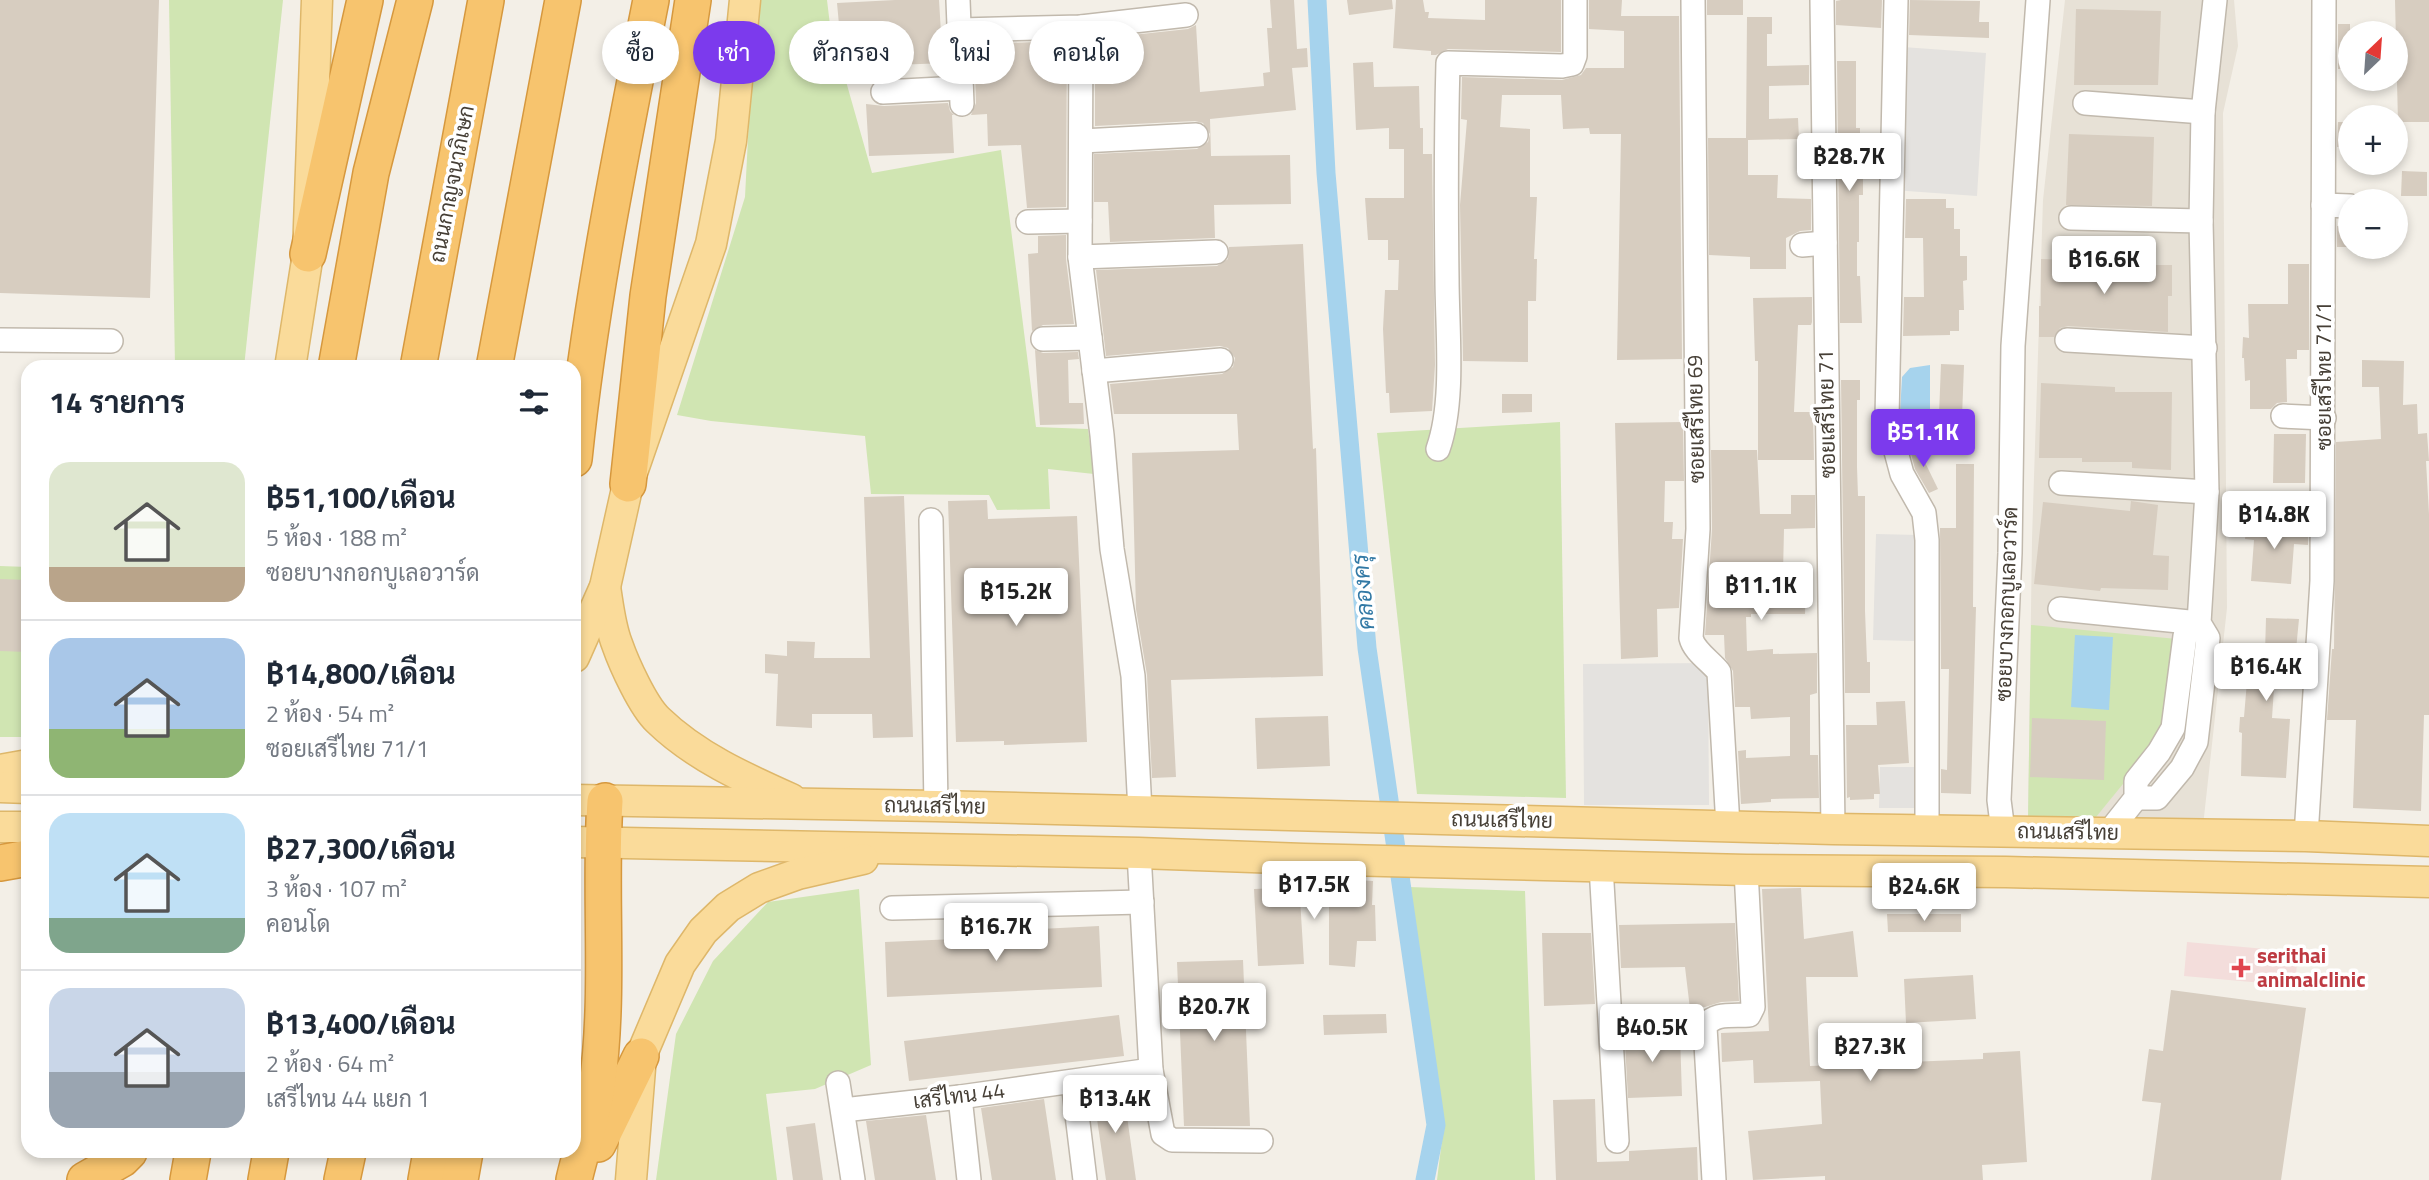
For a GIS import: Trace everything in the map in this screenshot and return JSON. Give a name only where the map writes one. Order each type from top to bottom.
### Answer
[{"type":"highway","points":[[308,254],[365,0]]},
{"type":"highway","points":[[337,360],[371,173],[415,0]]},
{"type":"highway","name":"ถนนกาญจนาภิเษก","points":[[419,360],[486,0]]},
{"type":"highway","points":[[496,360],[563,0]]},
{"type":"highway","points":[[581,380],[608,220],[651,0]]},
{"type":"highway","points":[[628,484],[648,296],[693,0]]},
{"type":"highway","points":[[581,1152],[597,1089],[604,968],[588,843],[589,800]]},
{"type":"highway","points":[[0,863],[21,859]]},
{"type":"highway","points":[[581,1180],[641,1056]]},
{"type":"highway","points":[[85,1180],[122,1158]]},
{"type":"highway","points":[[188,1180],[192,1158]]},
{"type":"highway","points":[[265,1180],[270,1158]]},
{"type":"highway","points":[[342,1180],[347,1158]]},
{"type":"highway","points":[[426,1180],[430,1158]]},
{"type":"highway","points":[[460,1180],[464,1158]]},
{"type":"highway","points":[[574,1180],[580,1158]]},
{"type":"main road","points":[[291,360],[308,254],[317,0]]},
{"type":"main road","points":[[581,641],[605,587],[628,484],[711,244],[731,141],[745,0]]},
{"type":"main road","points":[[605,587],[616,643],[633,681],[656,718],[698,751],[737,774],[801,803]]},
{"type":"main road","points":[[0,770],[21,766]]},
{"type":"main road","points":[[0,787],[21,788]]},
{"type":"main road","name":"ถนนเสรีไทย","points":[[589,800],[1833,829],[2305,836],[2429,841]]},
{"type":"main road","points":[[0,827],[21,827]]},
{"type":"main road","points":[[2003,831],[2006,872]]},
{"type":"main road","name":"ถนนเสรีไทย","points":[[588,843],[1139,853],[1746,870],[2006,872],[2429,882]]},
{"type":"main road","points":[[631,1180],[641,1056],[680,964],[703,931],[728,907],[759,888],[798,874],[910,848]]},
{"type":"street","points":[[958,0],[959,21]]},
{"type":"street","points":[[1438,449],[1444,433],[1449,363],[1445,182],[1448,63],[1572,64],[1575,56],[1575,0]]},
{"type":"street","name":"ซอยเสรีไทย 69","points":[[1693,0],[1698,529],[1691,638],[1696,650],[1707,657],[1719,672],[1728,826]]},
{"type":"street","name":"ซอยเสรีไทย 71","points":[[1822,0],[1814,244],[1833,829]]},
{"type":"street","points":[[1896,0],[1887,418],[1902,474],[1924,513],[1927,540],[1927,830]]},
{"type":"street","name":"ซอยบางกอกบูเลอวาร์ด","points":[[2003,831],[1999,800],[2010,553],[2013,346],[2038,0]]},
{"type":"street","points":[[2136,798],[2157,798],[2182,768],[2196,743],[2208,638],[2199,622],[2207,492],[2201,220],[2203,112],[2215,0]]},
{"type":"street","name":"ซอยเสรีไทย 71/1","points":[[2305,836],[2322,581],[2324,0]]},
{"type":"street","points":[[1134,21],[1186,15]]},
{"type":"street","points":[[883,92],[961,96],[961,84]]},
{"type":"street","points":[[1082,84],[1080,257],[1112,549],[1133,676],[1140,811]]},
{"type":"street","points":[[2085,103],[2203,112]]},
{"type":"street","points":[[1082,141],[1196,135]]},
{"type":"street","points":[[2323,205],[2338,206]]},
{"type":"street","points":[[2071,218],[2201,220]]},
{"type":"street","points":[[1028,222],[1080,220]]},
{"type":"street","points":[[1080,257],[1216,252]]},
{"type":"street","points":[[1043,339],[1090,338]]},
{"type":"street","points":[[0,340],[111,341]]},
{"type":"street","points":[[2067,340],[2205,348]]},
{"type":"street","points":[[1094,371],[1221,360]]},
{"type":"street","points":[[2283,416],[2324,418]]},
{"type":"street","points":[[2061,483],[2207,492]]},
{"type":"street","points":[[931,520],[936,806]]},
{"type":"street","points":[[2060,609],[2199,622]]},
{"type":"street","points":[[2109,832],[2136,798],[2136,781],[2159,752],[2173,728],[2185,636],[2199,622]]},
{"type":"street","points":[[2173,728],[2196,743]]},
{"type":"street","points":[[1139,853],[1151,1070],[1163,1134],[1172,1140],[1261,1141]]},
{"type":"street","points":[[1601,866],[1617,1141]]},
{"type":"street","points":[[1714,1180],[1705,1027],[1709,1020],[1715,1017],[1749,1015],[1753,1007],[1746,870]]},
{"type":"street","points":[[892,908],[1142,902]]},
{"type":"street","name":"เสรีไทน 44","points":[[842,1110],[960,1097],[1151,1070]]},
{"type":"street","points":[[1073,1082],[1084,1180]]},
{"type":"street","points":[[838,1083],[853,1180]]},
{"type":"street","points":[[960,1097],[969,1180]]},
{"type":"shaded area","points":[[2065,0],[2234,0],[2238,46],[2223,113],[2227,608],[2203,826],[2028,820],[2032,539],[2043,200]]},
{"type":"shaded area","points":[[1903,47],[1986,53],[1977,196],[1893,190]]},
{"type":"shaded area","points":[[1876,534],[1918,535],[1914,641],[1873,640]]},
{"type":"shaded area","points":[[1708,663],[1709,805],[1584,805],[1583,664]]},
{"type":"shaded area","points":[[1880,767],[1914,767],[1914,808],[1879,808]]},
{"type":"shaded area","name":"serithai animalclinic","points":[[2187,942],[2298,952],[2295,986],[2184,976]]},
{"type":"green space","points":[[169,0],[283,0],[245,360],[175,360]]},
{"type":"green space","points":[[755,0],[827,0],[830,21],[789,21],[789,84],[847,84],[872,173],[1001,150],[1036,427],[1088,429],[1094,474],[1048,469],[1050,509],[997,510],[989,495],[871,494],[865,436],[711,421],[677,415],[745,197],[751,84],[775,84],[775,21],[754,21]]},
{"type":"green space","points":[[1560,422],[1566,798],[1417,794],[1377,433]]},
{"type":"green space","points":[[0,566],[21,567],[21,737],[0,737]]},
{"type":"green space","points":[[2031,625],[2177,639],[2162,736],[2092,822],[2028,820]]},
{"type":"green space","points":[[1409,887],[1525,891],[1535,1180],[1437,1180],[1444,1124]]},
{"type":"green space","points":[[859,889],[871,1065],[815,1089],[766,1094],[777,1180],[656,1180],[676,1034],[713,961],[768,902]]},
{"type":"water","points":[[1930,365],[1930,421],[1921,429],[1899,431],[1902,377],[1910,368]]},
{"type":"water","points":[[2075,635],[2113,637],[2109,710],[2071,707]]},
{"type":"building","points":[[0,0],[159,0],[150,298],[0,293]]},
{"type":"building","points":[[939,0],[940,21],[928,21],[928,64],[914,64],[914,21],[839,21],[837,3]]},
{"type":"building","points":[[1270,0],[1294,0],[1297,49],[1307,48],[1308,67],[1292,68],[1296,110],[1210,119],[1211,156],[1290,155],[1291,204],[1214,205],[1215,238],[1110,242],[1108,202],[1094,202],[1094,154],[1197,149],[1208,142],[1210,134],[1203,123],[1195,121],[1095,126],[1095,84],[1144,84],[1144,34],[1188,29],[1196,25],[1200,92],[1264,86],[1263,73],[1270,72],[1267,28],[1272,28]]},
{"type":"building","points":[[1347,0],[1392,0],[1393,9],[1349,15]]},
{"type":"building","points":[[1396,0],[1423,0],[1425,12],[1429,12],[1428,18],[1485,20],[1485,0],[1561,0],[1561,52],[1448,49],[1431,55],[1431,51],[1393,48]]},
{"type":"building","points":[[1589,0],[1622,0],[1621,16],[1679,16],[1682,359],[1617,360],[1621,134],[1590,134],[1589,128],[1563,129],[1561,95],[1502,95],[1500,127],[1530,129],[1530,197],[1537,197],[1534,259],[1537,259],[1536,301],[1528,301],[1528,362],[1463,361],[1460,205],[1467,120],[1461,119],[1462,77],[1562,80],[1581,75],[1586,68],[1624,68],[1624,31],[1589,29]]},
{"type":"building","points":[[1707,0],[1743,0],[1743,15],[1707,15]]},
{"type":"building","points":[[1882,0],[1881,28],[1836,25],[1836,1]]},
{"type":"building","points":[[1910,0],[1980,1],[1979,22],[1989,22],[1989,38],[1909,35]]},
{"type":"building","points":[[2395,0],[2429,0],[2429,122],[2408,122],[2408,105],[2398,105],[2397,91],[2408,91],[2408,21],[2396,21]]},
{"type":"building","points":[[2076,9],[2161,11],[2158,85],[2074,85]]},
{"type":"building","points":[[1747,17],[1772,17],[1772,34],[1767,34],[1767,66],[1809,65],[1809,85],[1769,86],[1769,119],[1798,118],[1799,139],[1748,140],[1748,175],[1778,175],[1777,198],[1811,199],[1811,230],[1800,231],[1786,238],[1786,269],[1750,269],[1750,257],[1709,255],[1708,138],[1746,138]]},
{"type":"building","points":[[1029,42],[1029,84],[1067,84],[1066,207],[1027,208],[1021,145],[988,146],[987,114],[971,115],[976,103],[975,84],[1015,84],[1015,43]]},
{"type":"building","points":[[1837,61],[1856,61],[1856,128],[1860,128],[1860,162],[1863,162],[1863,195],[1859,195],[1857,242],[1862,323],[1840,323]]},
{"type":"building","points":[[1373,62],[1374,87],[1419,86],[1423,154],[1432,154],[1435,365],[1432,411],[1390,413],[1389,393],[1386,393],[1383,329],[1385,290],[1398,290],[1399,260],[1388,260],[1388,240],[1368,240],[1365,198],[1404,198],[1404,149],[1389,149],[1389,128],[1356,130],[1353,63]]},
{"type":"building","points":[[948,103],[954,115],[954,153],[869,156],[866,104],[884,106]]},
{"type":"building","points":[[2069,134],[2154,137],[2152,206],[2066,205]]},
{"type":"building","points":[[2408,171],[2427,172],[2427,196],[2408,196],[2408,189],[2401,189],[2402,175],[2408,175]]},
{"type":"building","points":[[1906,199],[1946,199],[1946,208],[1954,208],[1954,229],[1960,229],[1960,256],[1967,256],[1967,280],[1963,281],[1964,310],[1959,310],[1959,331],[1950,331],[1950,335],[1903,336],[1904,297],[1924,297],[1923,238],[1905,238]]},
{"type":"building","points":[[1066,235],[1066,259],[1074,324],[1043,325],[1032,331],[1028,254],[1038,253],[1038,236]]},
{"type":"building","points":[[1303,244],[1313,449],[1316,448],[1323,676],[1171,680],[1176,777],[1152,778],[1147,675],[1136,609],[1132,453],[1239,450],[1237,414],[1114,414],[1110,384],[1222,374],[1233,367],[1235,358],[1228,348],[1220,346],[1106,356],[1096,270],[1217,266],[1228,259],[1229,247]]},
{"type":"building","points":[[2041,259],[2126,262],[2126,265],[2172,265],[2172,296],[2168,296],[2168,332],[2068,326],[2060,328],[2054,337],[2039,337]]},
{"type":"building","points":[[2288,264],[2309,264],[2309,350],[2297,350],[2297,359],[2286,359],[2287,402],[2277,403],[2271,409],[2250,409],[2250,380],[2245,381],[2242,358],[2243,337],[2249,338],[2248,304],[2288,304]]},
{"type":"building","points":[[1812,297],[1811,325],[1798,325],[1794,412],[1813,412],[1814,460],[1758,460],[1758,361],[1755,361],[1753,298]]},
{"type":"building","points":[[1035,350],[1043,353],[1078,352],[1079,359],[1068,360],[1069,403],[1083,403],[1084,424],[1040,425]]},
{"type":"building","points":[[2362,360],[2404,361],[2403,405],[2417,404],[2418,434],[2427,433],[2429,715],[2424,715],[2421,811],[2353,808],[2356,720],[2327,720],[2334,649],[2336,442],[2381,439],[2379,387],[2362,387]]},
{"type":"building","points":[[1941,364],[1964,365],[1962,417],[1939,415]]},
{"type":"building","points":[[1841,380],[1860,380],[1860,400],[1857,400],[1857,467],[1858,496],[1865,496],[1865,611],[1870,693],[1845,693]]},
{"type":"building","points":[[2041,383],[2115,387],[2115,392],[2172,392],[2171,470],[2132,468],[2132,462],[2082,462],[2082,458],[2039,458]]},
{"type":"building","points":[[1502,394],[1532,394],[1532,412],[1502,413]]},
{"type":"building","points":[[1683,422],[1684,481],[1665,481],[1664,522],[1673,522],[1672,539],[1683,539],[1679,608],[1657,609],[1658,657],[1621,659],[1615,423]]},
{"type":"building","points":[[2274,434],[2306,434],[2305,483],[2273,483]]},
{"type":"building","points":[[1916,444],[1938,489],[1929,493],[1915,469],[1909,446]]},
{"type":"building","points":[[1711,450],[1757,450],[1760,514],[1791,514],[1791,495],[1815,495],[1815,528],[1784,529],[1783,573],[1806,573],[1805,614],[1751,614],[1751,617],[1746,617],[1747,651],[1773,649],[1773,654],[1817,653],[1817,693],[1810,695],[1810,755],[1818,755],[1819,798],[1771,799],[1771,802],[1741,804],[1738,751],[1746,750],[1746,758],[1790,756],[1790,717],[1751,719],[1750,707],[1735,707],[1733,671],[1725,658],[1724,635],[1705,635],[1712,529]]},
{"type":"building","points":[[1956,464],[1974,464],[1973,607],[1976,607],[1971,794],[1941,793],[1941,769],[1947,770],[1949,669],[1941,669],[1940,528],[1956,528]]},
{"type":"building","points":[[904,496],[913,737],[873,738],[872,714],[812,714],[812,728],[776,726],[778,674],[765,673],[765,654],[787,656],[787,641],[815,642],[814,658],[870,658],[864,497]]},
{"type":"building","points":[[987,500],[988,519],[1077,516],[1087,742],[1004,745],[1004,741],[956,742],[948,501]]},
{"type":"building","points":[[2131,501],[2158,505],[2153,555],[2169,556],[2168,590],[2101,588],[2100,591],[2034,584],[2043,502],[2130,511]]},
{"type":"building","points":[[2247,522],[2308,528],[2308,545],[2294,544],[2291,584],[2251,581],[2254,540],[2245,539]]},
{"type":"building","points":[[0,579],[21,580],[21,652],[0,651]]},
{"type":"building","points":[[2266,618],[2299,619],[2295,660],[2276,658],[2272,718],[2290,719],[2286,778],[2241,776],[2242,733],[2239,732],[2240,717],[2244,717],[2248,669],[2237,668],[2237,652],[2265,653]]},
{"type":"building","points":[[1905,701],[1909,763],[1878,765],[1880,794],[1874,794],[1874,799],[1850,800],[1850,797],[1847,798],[1846,725],[1877,725],[1876,702]]},
{"type":"building","points":[[1328,716],[1330,766],[1257,769],[1255,718]]},
{"type":"building","points":[[2032,718],[2106,721],[2104,780],[2030,777]]},
{"type":"building","points":[[1326,878],[1373,881],[1372,905],[1375,905],[1376,941],[1357,941],[1355,967],[1329,965],[1329,900],[1300,898],[1304,964],[1258,966],[1254,889],[1326,886]]},
{"type":"building","points":[[1801,888],[1804,939],[1853,931],[1858,977],[1806,977],[1810,1066],[1983,1059],[1983,1053],[2020,1051],[2027,1162],[1982,1165],[1983,1180],[1825,1180],[1825,1176],[1753,1180],[1748,1131],[1822,1124],[1820,1081],[1754,1083],[1753,1060],[1722,1062],[1721,1033],[1769,1031],[1762,889]]},
{"type":"building","points":[[1887,914],[1961,914],[1961,932],[1888,932]]},
{"type":"building","points":[[1735,923],[1739,1001],[1690,1009],[1685,967],[1621,968],[1619,925]]},
{"type":"building","points":[[1099,926],[1102,987],[887,997],[885,942],[1002,937],[1001,931]]},
{"type":"building","points":[[1542,933],[1591,933],[1595,1004],[1544,1006]]},
{"type":"building","points":[[1243,960],[1250,1126],[1184,1126],[1177,962]]},
{"type":"building","points":[[1973,975],[1976,1019],[1906,1023],[1904,979]]},
{"type":"building","points":[[2171,990],[2306,1008],[2281,1180],[2151,1180],[2161,1103],[2142,1101],[2149,1049],[2163,1051]]},
{"type":"building","points":[[1386,1014],[1387,1033],[1324,1035],[1323,1015]]},
{"type":"building","points":[[1119,1015],[1124,1056],[909,1081],[904,1041]]},
{"type":"building","points":[[1648,1025],[1648,1036],[1680,1035],[1682,1096],[1628,1098],[1624,1026]]},
{"type":"building","points":[[1123,1088],[1136,1180],[1106,1180],[1093,1092]]},
{"type":"building","points":[[1044,1099],[1056,1180],[992,1180],[981,1108]]},
{"type":"building","points":[[1595,1099],[1597,1162],[1629,1161],[1629,1151],[1697,1147],[1698,1180],[1556,1180],[1553,1100]]},
{"type":"building","points":[[926,1115],[936,1180],[875,1180],[866,1121]]},
{"type":"building","points":[[815,1123],[823,1180],[793,1180],[786,1127]]},
{"type":"waterway","name":"คลองครุ","points":[[1317,0],[1326,173],[1367,648],[1436,1125],[1425,1180]]},
{"type":"place","name":"serithai animalclinic","points":[[2241,968]]}]
